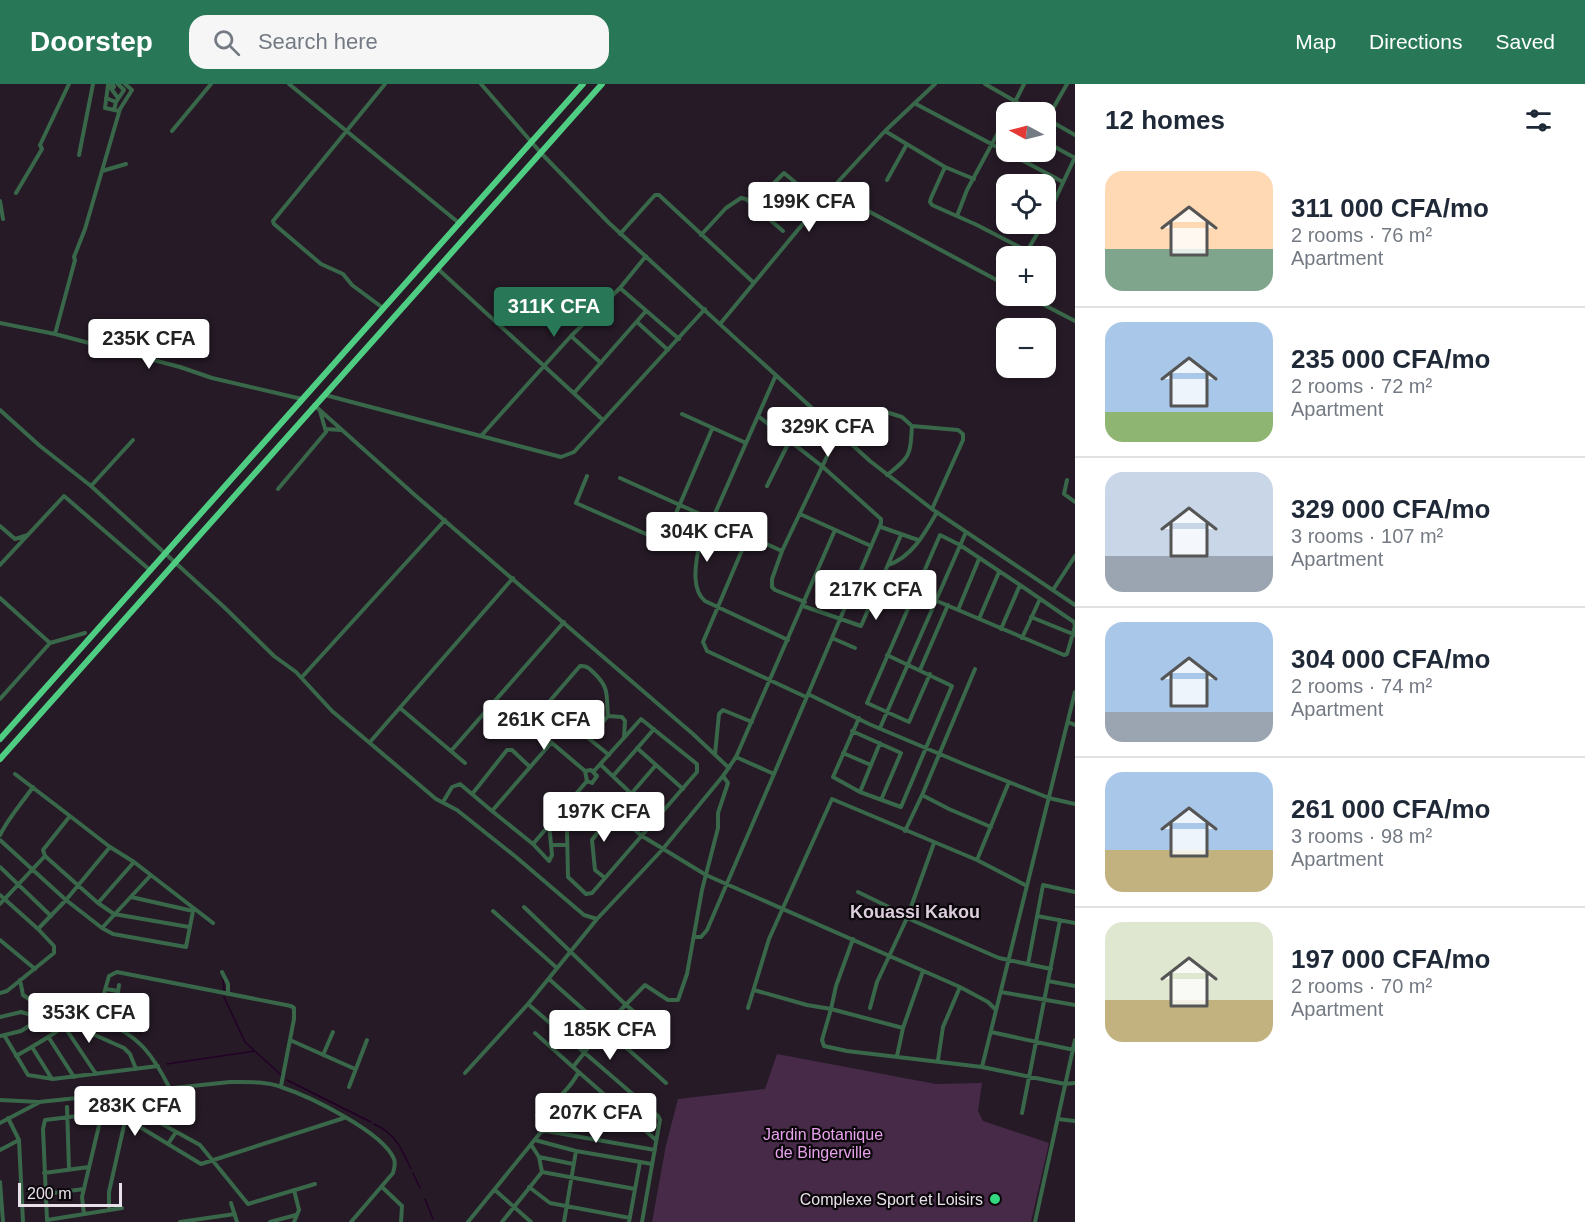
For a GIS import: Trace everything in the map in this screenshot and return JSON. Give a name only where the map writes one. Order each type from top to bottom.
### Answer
[{"type":"highway","points":[[0,739],[583,84]]},
{"type":"highway","points":[[0,759],[174,563],[317,407],[324,394],[602,84]]},
{"type":"street","points":[[16,193],[42,149],[40,145],[69,84]]},
{"type":"street","points":[[79,155],[93,84]]},
{"type":"street","points":[[117,100],[124,90],[118,84]]},
{"type":"street","points":[[117,111],[132,90],[125,84]]},
{"type":"street","points":[[172,131],[211,84]]},
{"type":"street","points":[[289,84],[459,223]]},
{"type":"street","points":[[383,308],[352,285],[343,274],[321,264],[273,221],[385,84]]},
{"type":"street","points":[[481,84],[541,153],[620,234],[887,475],[937,512],[1075,605]]},
{"type":"street","points":[[720,324],[835,185],[885,131],[935,84]]},
{"type":"street","points":[[985,84],[1015,102],[1024,84]]},
{"type":"street","points":[[1056,102],[1067,84]]},
{"type":"street","points":[[55,334],[75,260],[74,256],[85,229],[117,111],[117,100],[111,85]]},
{"type":"street","points":[[111,85],[105,108],[117,111]]},
{"type":"street","points":[[106,98],[117,100]]},
{"type":"street","points":[[916,104],[1063,182]]},
{"type":"street","points":[[1056,125],[1075,135]]},
{"type":"street","points":[[885,131],[945,167],[974,179]]},
{"type":"street","points":[[957,216],[996,139]]},
{"type":"street","points":[[887,180],[907,144]]},
{"type":"street","points":[[1056,148],[1075,158],[1056,197]]},
{"type":"street","points":[[101,171],[126,164]]},
{"type":"street","points":[[945,167],[930,202],[1017,246]]},
{"type":"street","points":[[761,196],[784,173],[820,203]]},
{"type":"street","points":[[835,185],[877,216],[996,280]]},
{"type":"street","points":[[620,234],[656,195],[664,199],[754,283]]},
{"type":"street","points":[[701,235],[726,208],[741,198],[746,199],[783,231]]},
{"type":"street","points":[[0,201],[3,219]]},
{"type":"street","points":[[481,436],[571,336],[620,288],[646,256]]},
{"type":"street","points":[[437,268],[603,420]]},
{"type":"street","points":[[620,288],[679,339]]},
{"type":"street","points":[[1046,306],[1075,321]]},
{"type":"street","points":[[324,394],[561,457],[574,452],[705,309]]},
{"type":"street","points":[[574,393],[646,311]]},
{"type":"street","points":[[637,322],[668,350]]},
{"type":"street","points":[[0,323],[55,334],[180,367],[212,378],[303,399]]},
{"type":"street","points":[[571,336],[601,363]]},
{"type":"street","points":[[776,375],[698,552],[696,582],[700,597],[705,601],[788,640]]},
{"type":"street","points":[[278,489],[322,438],[326,429],[317,407]]},
{"type":"street","points":[[317,407],[729,768]]},
{"type":"street","points":[[0,410],[40,446],[91,486],[224,607],[274,656],[302,678],[332,711],[436,799],[457,810],[516,856],[584,915],[597,919]]},
{"type":"street","points":[[883,411],[902,417],[912,426],[958,430],[963,434],[963,440],[932,508]]},
{"type":"street","points":[[682,414],[746,443]]},
{"type":"street","points":[[695,937],[701,938],[707,930],[881,526],[881,519],[823,467],[758,416]]},
{"type":"street","points":[[887,475],[902,463],[910,452],[912,426]]},
{"type":"street","points":[[326,429],[342,430]]},
{"type":"street","points":[[587,476],[576,503],[655,538],[663,538],[668,532],[712,429]]},
{"type":"street","points":[[841,434],[831,448],[782,551],[772,579],[772,587],[840,620],[861,626],[901,535]]},
{"type":"street","points":[[91,486],[133,440]]},
{"type":"street","points":[[767,486],[790,440]]},
{"type":"street","points":[[620,478],[782,551]]},
{"type":"street","points":[[1067,480],[1064,494],[1075,502]]},
{"type":"street","points":[[0,565],[62,496],[66,496],[151,571]]},
{"type":"street","points":[[887,565],[905,557],[937,512]]},
{"type":"street","points":[[800,514],[872,546]]},
{"type":"street","points":[[302,678],[445,520]]},
{"type":"street","points":[[0,526],[15,538],[28,535]]},
{"type":"street","points":[[881,526],[918,540]]},
{"type":"street","points":[[465,1073],[528,1004],[597,919],[662,850],[729,768],[771,680],[835,530]]},
{"type":"street","points":[[880,728],[966,532]]},
{"type":"street","points":[[930,674],[909,722],[867,702],[939,536],[943,535],[1074,622],[1074,635],[1066,655],[937,601]]},
{"type":"street","points":[[748,536],[703,642],[707,651],[1009,782],[1049,798],[1075,804]]},
{"type":"street","points":[[1053,590],[1075,556]]},
{"type":"street","points":[[958,610],[979,559]]},
{"type":"street","points":[[979,620],[999,572]]},
{"type":"street","points":[[369,742],[513,578]]},
{"type":"street","points":[[1000,629],[1020,585]]},
{"type":"street","points":[[0,598],[50,643]]},
{"type":"street","points":[[1022,638],[1040,599]]},
{"type":"street","points":[[920,670],[948,606]]},
{"type":"street","points":[[1031,617],[1074,635]]},
{"type":"street","points":[[451,751],[564,622]]},
{"type":"street","points":[[0,699],[50,643],[85,633]]},
{"type":"street","points":[[832,638],[855,648]]},
{"type":"street","points":[[859,718],[833,777],[860,792],[901,807],[952,688],[951,683],[887,655]]},
{"type":"street","points":[[589,738],[608,716],[606,688],[603,681],[587,666],[580,666],[548,703],[589,738],[609,755]]},
{"type":"street","points":[[905,831],[975,669]]},
{"type":"street","points":[[982,1066],[1075,692]]},
{"type":"street","points":[[400,708],[465,763]]},
{"type":"street","points":[[715,755],[719,714],[723,710],[752,722]]},
{"type":"street","points":[[519,715],[585,771],[587,781]]},
{"type":"street","points":[[608,716],[621,717],[625,721],[624,738]]},
{"type":"street","points":[[585,771],[594,771],[639,719],[697,764],[697,772],[642,836],[605,878],[589,894],[569,880],[566,845],[569,826],[591,803],[602,804],[642,836],[662,850],[706,875],[960,987],[988,1002],[996,1010]]},
{"type":"street","points":[[1068,722],[1075,726]]},
{"type":"street","points":[[613,776],[654,729]]},
{"type":"street","points":[[852,731],[901,753],[881,800]]},
{"type":"street","points":[[492,811],[551,743]]},
{"type":"street","points":[[860,792],[880,743]]},
{"type":"street","points":[[637,748],[682,789]]},
{"type":"street","points":[[472,793],[507,750],[512,750],[530,767]]},
{"type":"street","points":[[843,753],[871,765]]},
{"type":"street","points":[[736,757],[774,774]]},
{"type":"street","points":[[600,765],[657,818]]},
{"type":"street","points":[[631,794],[656,765]]},
{"type":"street","points":[[587,781],[592,783],[595,781],[597,776],[594,771]]},
{"type":"street","points":[[15,774],[213,923]]},
{"type":"street","points":[[573,1067],[605,1027],[645,985],[668,1000],[678,1000],[687,974],[695,937],[706,875],[718,828],[719,808],[727,788],[728,783],[723,776]]},
{"type":"street","points":[[532,844],[587,781]]},
{"type":"street","points":[[977,860],[1009,782]]},
{"type":"street","points":[[443,802],[452,787],[457,784],[463,785],[549,861],[552,855],[549,824]]},
{"type":"street","points":[[33,787],[20,807],[7,821],[0,838],[66,900],[102,928],[113,934],[186,947],[193,911],[131,897]]},
{"type":"street","points":[[922,795],[991,827]]},
{"type":"street","points":[[748,1008],[769,939],[830,800],[833,799],[977,860],[1028,886]]},
{"type":"street","points":[[605,878],[595,870],[592,840],[614,812]]},
{"type":"street","points":[[70,816],[43,850],[45,856],[98,903],[114,914],[189,927]]},
{"type":"street","points":[[870,1008],[881,973],[907,918],[934,843]]},
{"type":"street","points":[[551,844],[566,845]]},
{"type":"street","points":[[38,929],[66,900],[110,847]]},
{"type":"street","points":[[0,903],[45,856]]},
{"type":"street","points":[[98,903],[134,862]]},
{"type":"street","points":[[0,867],[51,916]]},
{"type":"street","points":[[102,928],[151,875]]},
{"type":"street","points":[[1028,964],[1043,885],[1075,892]]},
{"type":"street","points":[[858,892],[896,910],[907,918],[991,955],[1051,969]]},
{"type":"street","points":[[0,895],[54,946],[54,953],[7,991],[0,993]]},
{"type":"street","points":[[524,907],[626,1005],[668,1040]]},
{"type":"street","points":[[493,911],[556,968]]},
{"type":"street","points":[[1037,916],[1075,923]]},
{"type":"street","points":[[1022,1113],[1060,921]]},
{"type":"street","points":[[853,939],[836,986],[822,1040],[824,1046],[847,1051],[982,1066],[1065,1084],[1075,1083]]},
{"type":"street","points":[[1,942],[35,969]]},
{"type":"street","points":[[897,1056],[903,1028],[923,971]]},
{"type":"street","points":[[97,1018],[110,976],[117,972],[291,1006],[295,1012],[281,1086]]},
{"type":"street","points":[[222,972],[228,984],[228,994]]},
{"type":"street","points":[[549,979],[666,1083]]},
{"type":"street","points":[[20,980],[23,995],[29,999],[97,1018],[126,1033],[143,1047],[158,1066],[169,1087]]},
{"type":"street","points":[[1048,981],[1075,986]]},
{"type":"street","points":[[938,1060],[943,1028],[960,987]]},
{"type":"street","points":[[106,988],[118,988],[115,1013]]},
{"type":"street","points":[[754,990],[903,1028]]},
{"type":"street","points":[[1001,992],[1075,1005]]},
{"type":"street","points":[[528,1004],[658,1116],[660,1120],[642,1222]]},
{"type":"street","points":[[0,1017],[21,1012],[66,1025],[124,1048],[130,1054],[135,1069]]},
{"type":"street","points":[[16,1056],[66,1025],[78,1012]]},
{"type":"street","points":[[42,1018],[21,1031],[2,1035],[28,1076],[53,1079],[158,1066]]},
{"type":"street","points":[[66,1025],[96,1074]]},
{"type":"street","points":[[323,1054],[333,1032]]},
{"type":"street","points":[[991,1032],[1074,1050]]},
{"type":"street","points":[[535,1034],[656,1140]]},
{"type":"street","points":[[49,1037],[74,1077]]},
{"type":"street","points":[[290,1040],[355,1069]]},
{"type":"street","points":[[349,1088],[367,1040]]},
{"type":"street","points":[[1035,1222],[1075,1040]]},
{"type":"street","points":[[32,1047],[53,1079]]},
{"type":"street","points":[[537,1115],[560,1096],[578,1073]]},
{"type":"street","points":[[0,1100],[39,1102],[230,1082],[260,1082],[281,1086],[367,1131],[394,1160],[393,1173],[351,1222]]},
{"type":"street","points":[[107,1094],[200,1145],[248,1204],[315,1184]]},
{"type":"street","points":[[23,1222],[19,1140],[3,1120],[39,1102]]},
{"type":"street","points":[[67,1107],[69,1169]]},
{"type":"street","points":[[122,1208],[47,1220],[43,1129],[45,1120],[102,1113],[140,1127],[201,1164],[345,1118]]},
{"type":"street","points":[[84,1214],[82,1197],[102,1113]]},
{"type":"street","points":[[1058,1119],[1075,1121]]},
{"type":"street","points":[[109,1210],[108,1192],[125,1121]]},
{"type":"street","points":[[468,1222],[532,1146],[538,1134],[546,1131],[655,1150]]},
{"type":"street","points":[[168,1144],[176,1132]]},
{"type":"street","points":[[0,1150],[19,1140]]},
{"type":"street","points":[[535,1140],[576,1151],[652,1164]]},
{"type":"street","points":[[532,1146],[539,1157],[542,1172]]},
{"type":"street","points":[[564,1222],[576,1151]]},
{"type":"street","points":[[539,1157],[573,1164]]},
{"type":"street","points":[[529,1187],[546,1201],[629,1220],[640,1162]]},
{"type":"street","points":[[44,1173],[89,1167]]},
{"type":"street","points":[[542,1172],[635,1189]]},
{"type":"street","points":[[502,1222],[542,1172]]},
{"type":"street","points":[[0,1182],[3,1222]]},
{"type":"street","points":[[382,1187],[402,1206],[401,1222]]},
{"type":"street","points":[[45,1194],[84,1189]]},
{"type":"street","points":[[294,1190],[299,1210],[294,1222]]},
{"type":"street","points":[[495,1190],[531,1222]]},
{"type":"street","points":[[231,1203],[237,1222]]},
{"type":"street","points":[[180,1222],[235,1214]]},
{"type":"street","points":[[270,1222],[297,1215]]},
{"type":"street","points":[[212,1216],[213,1222]]},
{"type":"green space","name":"Jardin Botanique de Bingerville","points":[[777,1054],[936,1084],[982,1083],[978,1111],[983,1121],[1049,1143],[1031,1222],[652,1222],[666,1145],[678,1099],[765,1089]]},
{"type":"waterway","points":[[223,978],[224,990]]},
{"type":"waterway","points":[[224,997],[245,1042],[281,1075]]},
{"type":"waterway","points":[[167,1064],[255,1051]]},
{"type":"waterway","points":[[287,1080],[371,1122]]},
{"type":"waterway","points":[[374,1124],[393,1137],[411,1169]]},
{"type":"waterway","points":[[413,1173],[420,1188]]},
{"type":"waterway","points":[[425,1199],[433,1219]]},
{"type":"place","name":"Complexe Sport et Loisirs","points":[[995,1199]]},
{"type":"district","name":"Kouassi Kakou","points":[[915,912]]}]
